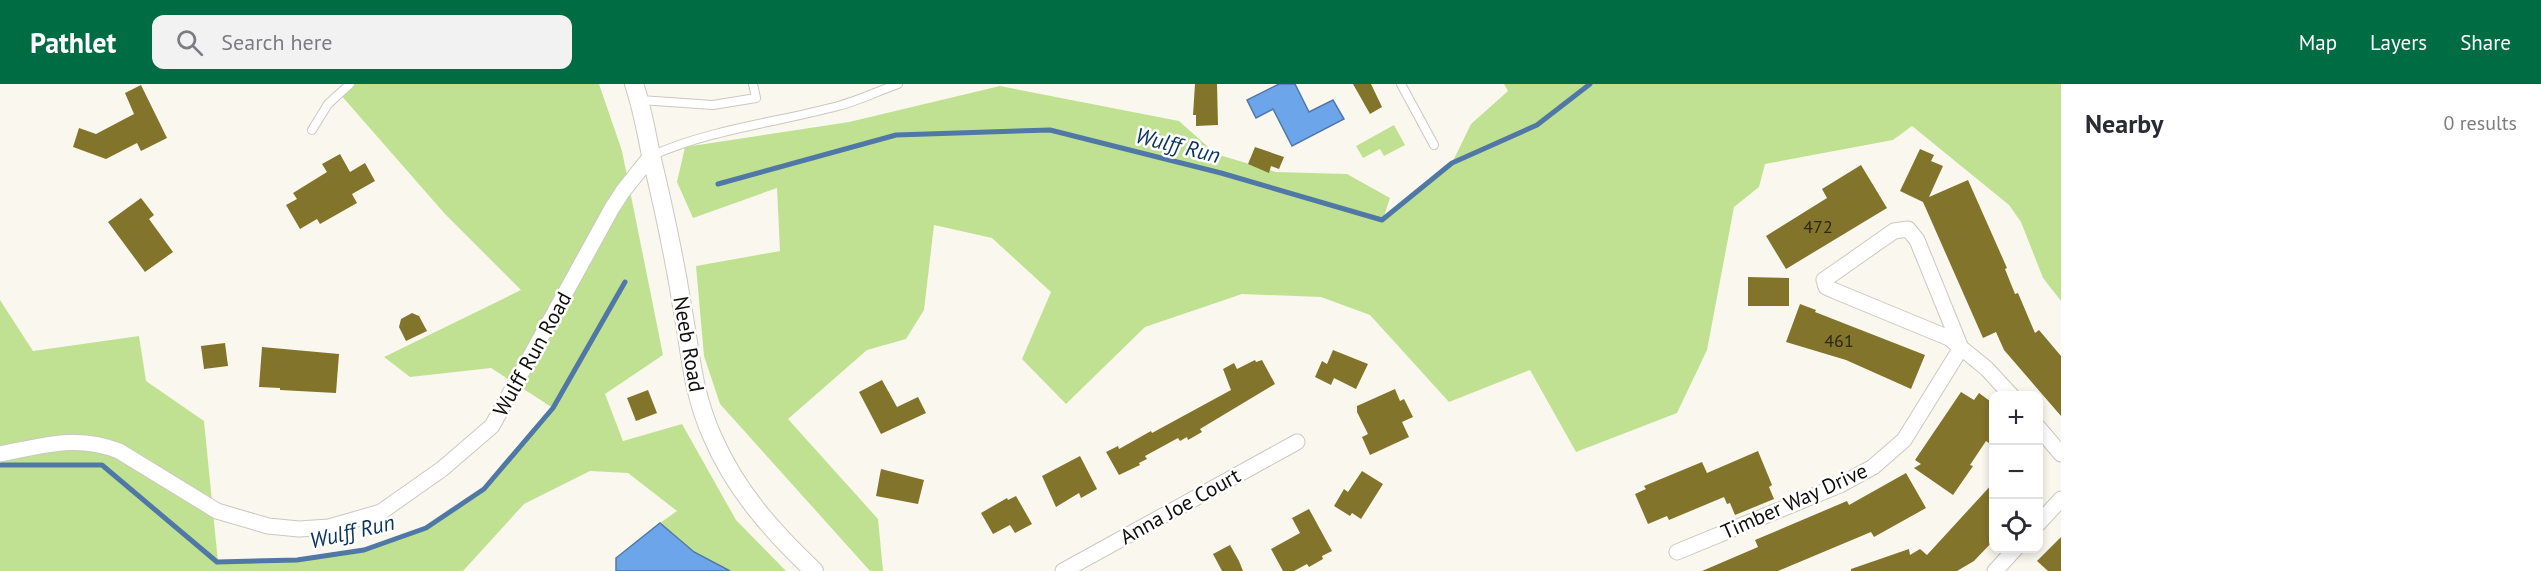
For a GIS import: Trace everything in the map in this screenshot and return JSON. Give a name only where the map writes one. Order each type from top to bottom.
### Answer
[{"type":"street","name":"Neeb Road","points":[[637,92],[670,233],[690,367],[700,403],[713,438],[730,472],[751,504],[775,533],[814,571]]},
{"type":"street","name":"Wulff Run Road","points":[[0,454],[73,441],[105,445],[119,451],[217,511],[268,526],[299,529],[329,527],[381,512],[442,469],[492,426],[612,208],[623,190],[651,156]]},
{"type":"street","points":[[1961,348],[1917,240],[1908,229],[1894,231],[1824,280],[1826,287],[1936,331],[1986,368],[2007,391]]},
{"type":"street","name":"Timber Way Drive","points":[[1677,552],[1840,485],[1873,467],[1904,440],[1961,348]]},
{"type":"street","points":[[2043,433],[2061,454]]},
{"type":"street","name":"Anna Joe Court","points":[[1064,571],[1297,442]]},
{"type":"street","points":[[2043,519],[2061,499]]},
{"type":"street","points":[[1995,571],[2012,553]]},
{"type":"lane","points":[[312,130],[328,104],[350,84]]},
{"type":"lane","points":[[637,92],[713,105],[756,98],[753,84]]},
{"type":"lane","points":[[651,156],[679,143],[839,106],[898,84]]},
{"type":"lane","points":[[1401,84],[1434,145]]},
{"type":"green space","points":[[350,84],[599,84],[622,151],[663,355],[605,394],[623,441],[682,424],[736,520],[786,571],[730,571],[694,552],[660,523],[677,511],[628,473],[590,471],[524,504],[463,571],[0,571],[0,300],[33,351],[139,336],[146,381],[204,421],[218,562],[297,560],[364,550],[426,528],[484,489],[553,408],[491,368],[410,377],[384,357],[521,290],[445,214],[340,94]]},
{"type":"green space","points":[[1504,84],[2061,84],[2061,301],[2043,278],[2021,222],[2009,205],[1912,126],[1893,140],[1765,164],[1759,187],[1734,207],[1707,350],[1677,413],[1576,452],[1530,370],[1449,402],[1370,315],[1321,297],[1242,294],[1145,327],[1066,404],[1022,359],[1051,292],[992,238],[934,225],[924,310],[906,339],[867,350],[788,419],[878,519],[883,571],[870,571],[720,404],[704,356],[696,266],[780,251],[777,188],[693,218],[677,182],[685,147],[849,122],[1000,86],[1179,121],[1216,154],[1276,172],[1347,174],[1390,198],[1383,219],[1452,163],[1471,124],[1508,91]]},
{"type":"green space","points":[[1394,125],[1405,145],[1384,156],[1380,149],[1363,158],[1356,146]]},
{"type":"water","points":[[1279,84],[1295,84],[1309,112],[1333,100],[1344,119],[1292,146],[1273,109],[1256,118],[1247,100]]},
{"type":"water","points":[[660,523],[694,552],[730,571],[616,571],[616,558]]},
{"type":"building","points":[[1195,84],[1217,84],[1218,125],[1196,126],[1196,115],[1193,115]]},
{"type":"building","points":[[1353,84],[1371,84],[1382,107],[1370,114]]},
{"type":"building","points":[[141,85],[167,138],[141,151],[137,143],[106,159],[73,147],[79,128],[96,134],[134,114],[125,93]]},
{"type":"building","points":[[1255,147],[1284,157],[1279,169],[1271,166],[1269,173],[1248,164]]},
{"type":"building","points":[[1920,149],[1934,155],[1931,161],[1943,166],[1929,197],[1968,180],[2007,268],[2005,269],[2015,294],[2018,293],[2035,333],[2039,330],[2061,356],[2061,416],[2043,395],[2043,391],[2039,391],[2004,350],[1996,332],[1983,338],[1923,202],[1900,191]]},
{"type":"building","points":[[340,154],[350,172],[365,163],[375,181],[352,194],[357,203],[320,224],[317,219],[300,229],[286,205],[297,199],[293,193],[327,172],[322,164]]},
{"type":"building","points":[[1861,165],[1887,208],[1786,269],[1766,236],[1827,198],[1822,189]]},
{"type":"building","points":[[141,198],[154,215],[149,219],[173,252],[145,272],[108,222]]},
{"type":"building","points":[[1748,277],[1789,278],[1789,306],[1748,306]]},
{"type":"building","points":[[1800,304],[1925,355],[1911,389],[1846,360],[1786,342]]},
{"type":"building","points":[[412,313],[419,316],[427,331],[406,341],[399,327],[401,319]]},
{"type":"building","points":[[225,343],[228,366],[204,369],[201,346]]},
{"type":"building","points":[[262,347],[339,354],[336,393],[259,387]]},
{"type":"building","points":[[1333,350],[1368,364],[1356,389],[1334,378],[1331,385],[1315,377],[1322,361],[1327,364]]},
{"type":"building","points":[[1255,360],[1256,362],[1262,360],[1275,384],[1200,429],[1202,432],[1188,440],[1187,437],[1180,441],[1178,438],[1145,456],[1147,459],[1139,463],[1140,465],[1119,475],[1106,452],[1118,446],[1119,449],[1151,431],[1152,433],[1231,390],[1223,369],[1234,363],[1237,369]]},
{"type":"building","points":[[882,380],[897,407],[918,397],[926,413],[881,434],[859,392]]},
{"type":"building","points":[[1395,389],[1400,401],[1404,399],[1413,417],[1402,422],[1409,437],[1370,455],[1362,437],[1368,434],[1357,412],[1357,406]]},
{"type":"building","points":[[648,390],[657,413],[636,421],[627,398]]},
{"type":"building","points":[[1961,392],[1974,400],[1979,393],[1989,400],[1989,443],[1986,441],[1970,465],[1973,466],[1953,495],[1914,468],[1921,464],[1915,460]]},
{"type":"building","points":[[1758,451],[1772,485],[1769,487],[1774,499],[1735,515],[1730,503],[1727,504],[1724,497],[1669,520],[1667,516],[1648,524],[1635,494],[1646,489],[1644,486],[1702,462],[1707,473]]},
{"type":"building","points":[[1080,456],[1097,489],[1081,498],[1079,493],[1056,507],[1042,476]]},
{"type":"building","points":[[881,469],[924,480],[918,504],[876,496]]},
{"type":"building","points":[[1362,471],[1383,484],[1361,519],[1352,513],[1350,516],[1334,506],[1344,489],[1348,492]]},
{"type":"building","points":[[1906,473],[1926,508],[1874,537],[1871,532],[1778,571],[1702,571],[1758,547],[1755,540],[1847,501],[1849,505]]},
{"type":"building","points":[[1989,487],[1989,545],[1974,561],[1957,571],[1851,571],[1851,569],[1909,549],[1910,555],[1920,549],[1927,555]]},
{"type":"building","points":[[1016,496],[1032,524],[1015,533],[1010,525],[993,534],[981,513],[1007,498],[1008,500]]},
{"type":"building","points":[[1309,509],[1332,551],[1309,567],[1307,564],[1294,571],[1283,571],[1271,549],[1300,533],[1292,518]]},
{"type":"building","points":[[2061,537],[2061,571],[2048,571],[2037,561]]},
{"type":"building","points":[[1230,545],[1243,571],[1222,571],[1213,554]]},
{"type":"waterway","name":"Wulff Run","points":[[718,184],[896,135],[1050,130],[1221,173],[1382,220],[1452,163],[1537,125],[1590,84]]},
{"type":"waterway","name":"Wulff Run","points":[[0,465],[102,465],[217,562],[297,560],[364,550],[426,528],[484,489],[553,408],[625,282]]}]
